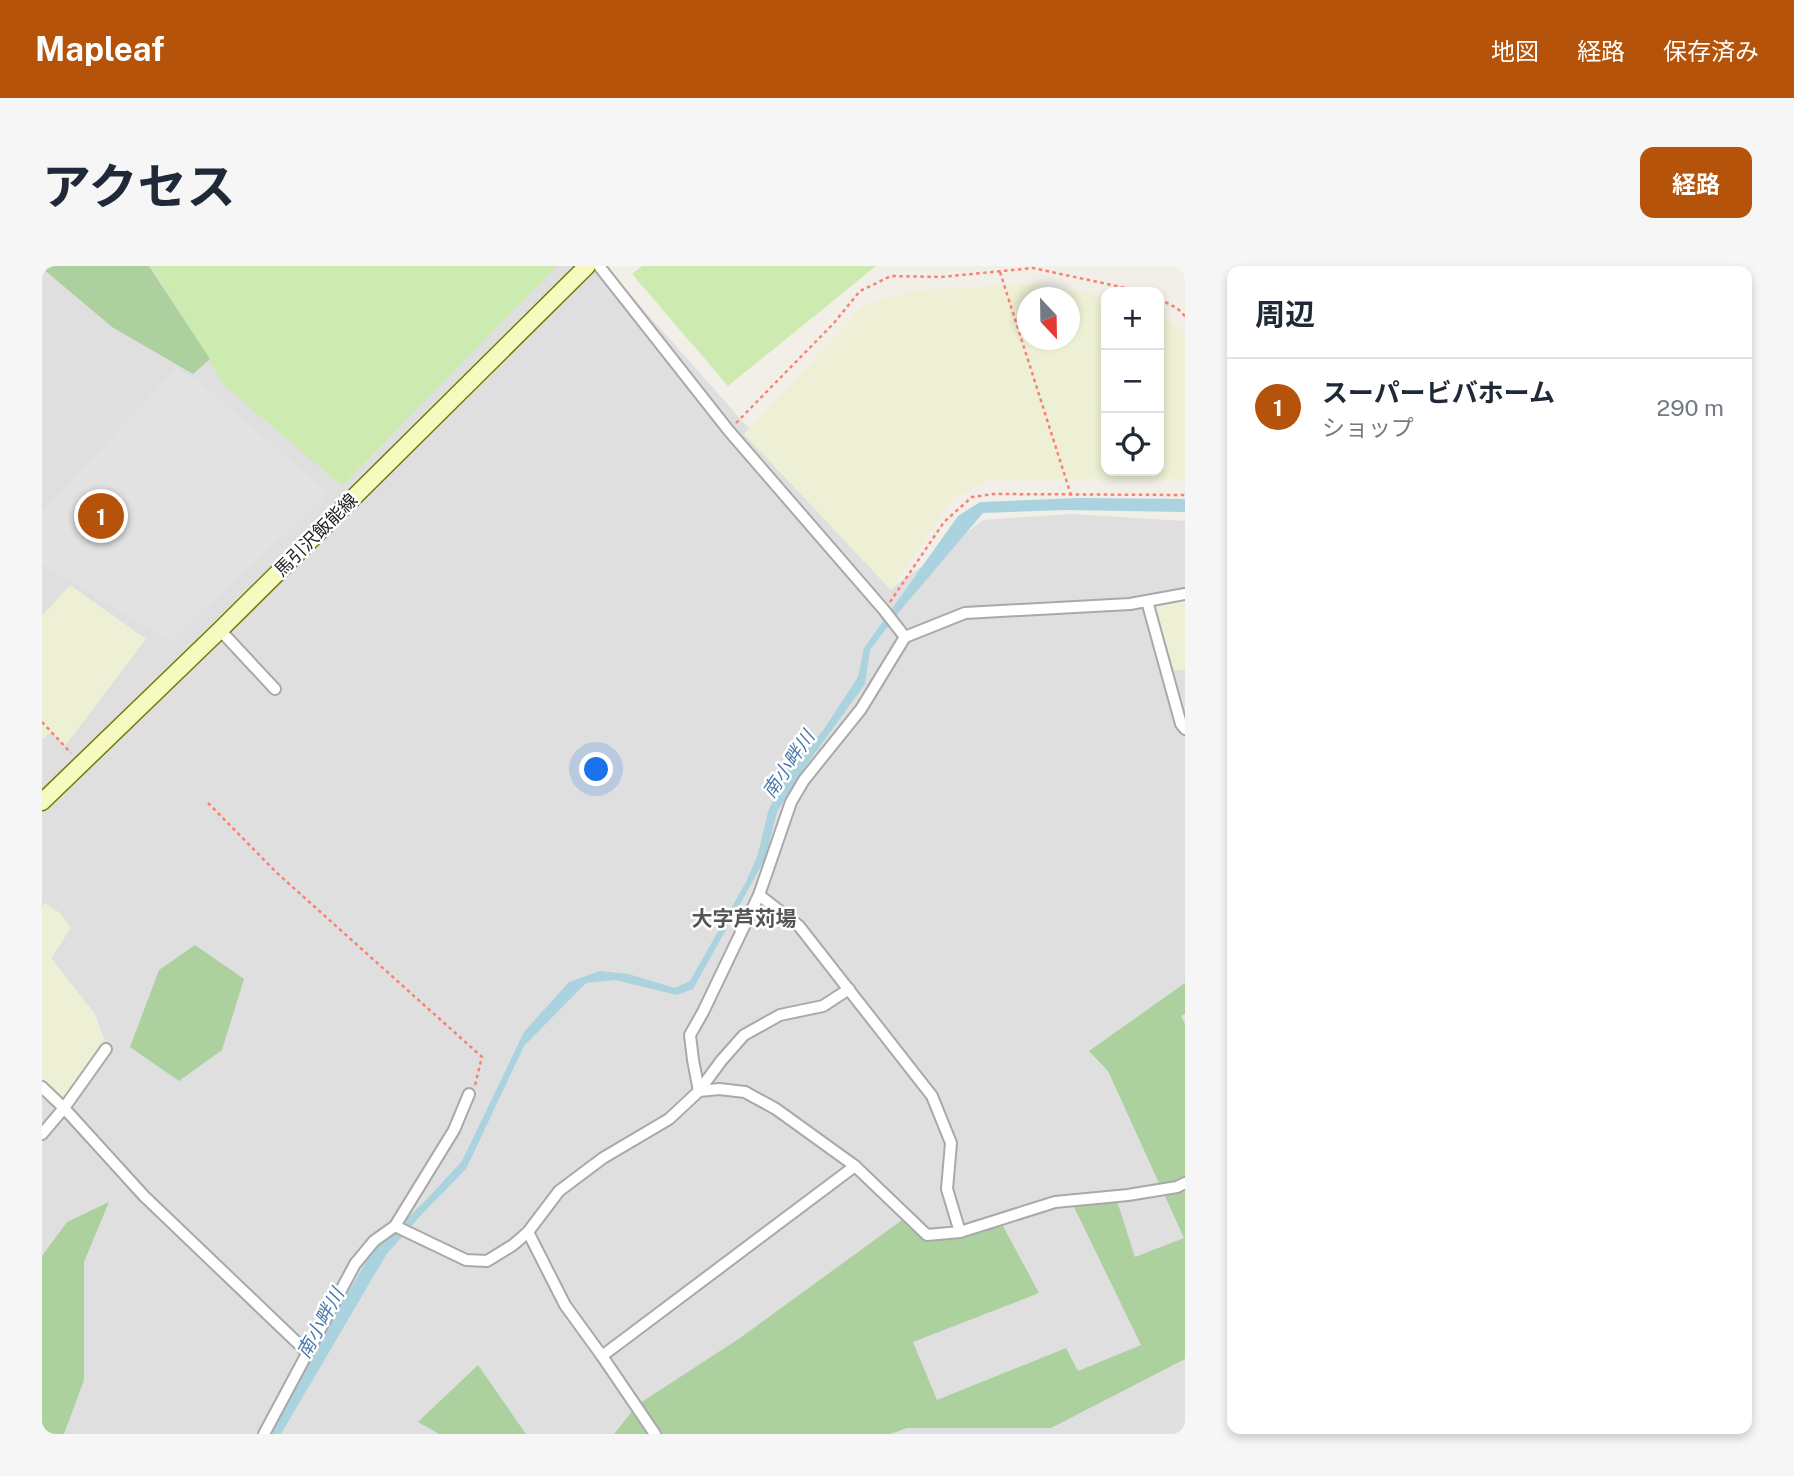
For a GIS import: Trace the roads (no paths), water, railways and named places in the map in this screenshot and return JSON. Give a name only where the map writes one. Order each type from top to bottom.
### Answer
[{"type":"main road","name":"馬引沢飯能線","points":[[42,802],[220,631],[587,266]]},
{"type":"street","points":[[599,266],[729,431],[901,632]]},
{"type":"street","points":[[699,1091],[690,1035],[759,895],[791,802],[861,709],[901,632],[965,613],[1147,601],[1185,594]]},
{"type":"street","points":[[1147,601],[1181,724],[1185,729]]},
{"type":"street","points":[[220,631],[275,689]]},
{"type":"street","points":[[759,895],[799,926],[932,1096],[951,1143],[947,1189],[960,1232]]},
{"type":"street","points":[[395,1226],[466,1260],[487,1261],[528,1232],[559,1191],[603,1158],[669,1119],[699,1091],[744,1035],[780,1015],[823,1006],[849,989]]},
{"type":"street","points":[[42,1134],[106,1049]]},
{"type":"street","points":[[42,1087],[144,1195],[307,1352]]},
{"type":"street","points":[[699,1091],[719,1089],[745,1092],[776,1109],[855,1166],[926,1235],[960,1232],[1055,1202],[1128,1195],[1177,1187],[1185,1183]]},
{"type":"street","points":[[264,1434],[355,1264],[374,1241],[395,1226],[454,1130],[470,1094]]},
{"type":"street","points":[[602,1356],[855,1166]]},
{"type":"street","points":[[528,1232],[565,1306],[655,1434]]},
{"type":"water","points":[[1078,498],[1185,499],[1185,512],[1064,510],[983,513],[870,650],[865,684],[800,774],[777,812],[765,859],[693,989],[677,995],[615,980],[586,983],[524,1046],[466,1169],[386,1255],[281,1434],[271,1434],[311,1355],[370,1255],[462,1161],[524,1032],[569,982],[600,971],[628,974],[675,988],[690,981],[746,882],[758,854],[768,812],[788,767],[822,732],[858,677],[864,648],[958,516],[980,502]]},
{"type":"place","name":"スーパービバホーム","points":[[101,516]]},
{"type":"district","name":"大字芦苅場","points":[[744,919]]},
{"type":"water label","name":"南小畔川","points":[[788,764]]},
{"type":"water label","name":"南小畔川","points":[[320,1323]]}]
